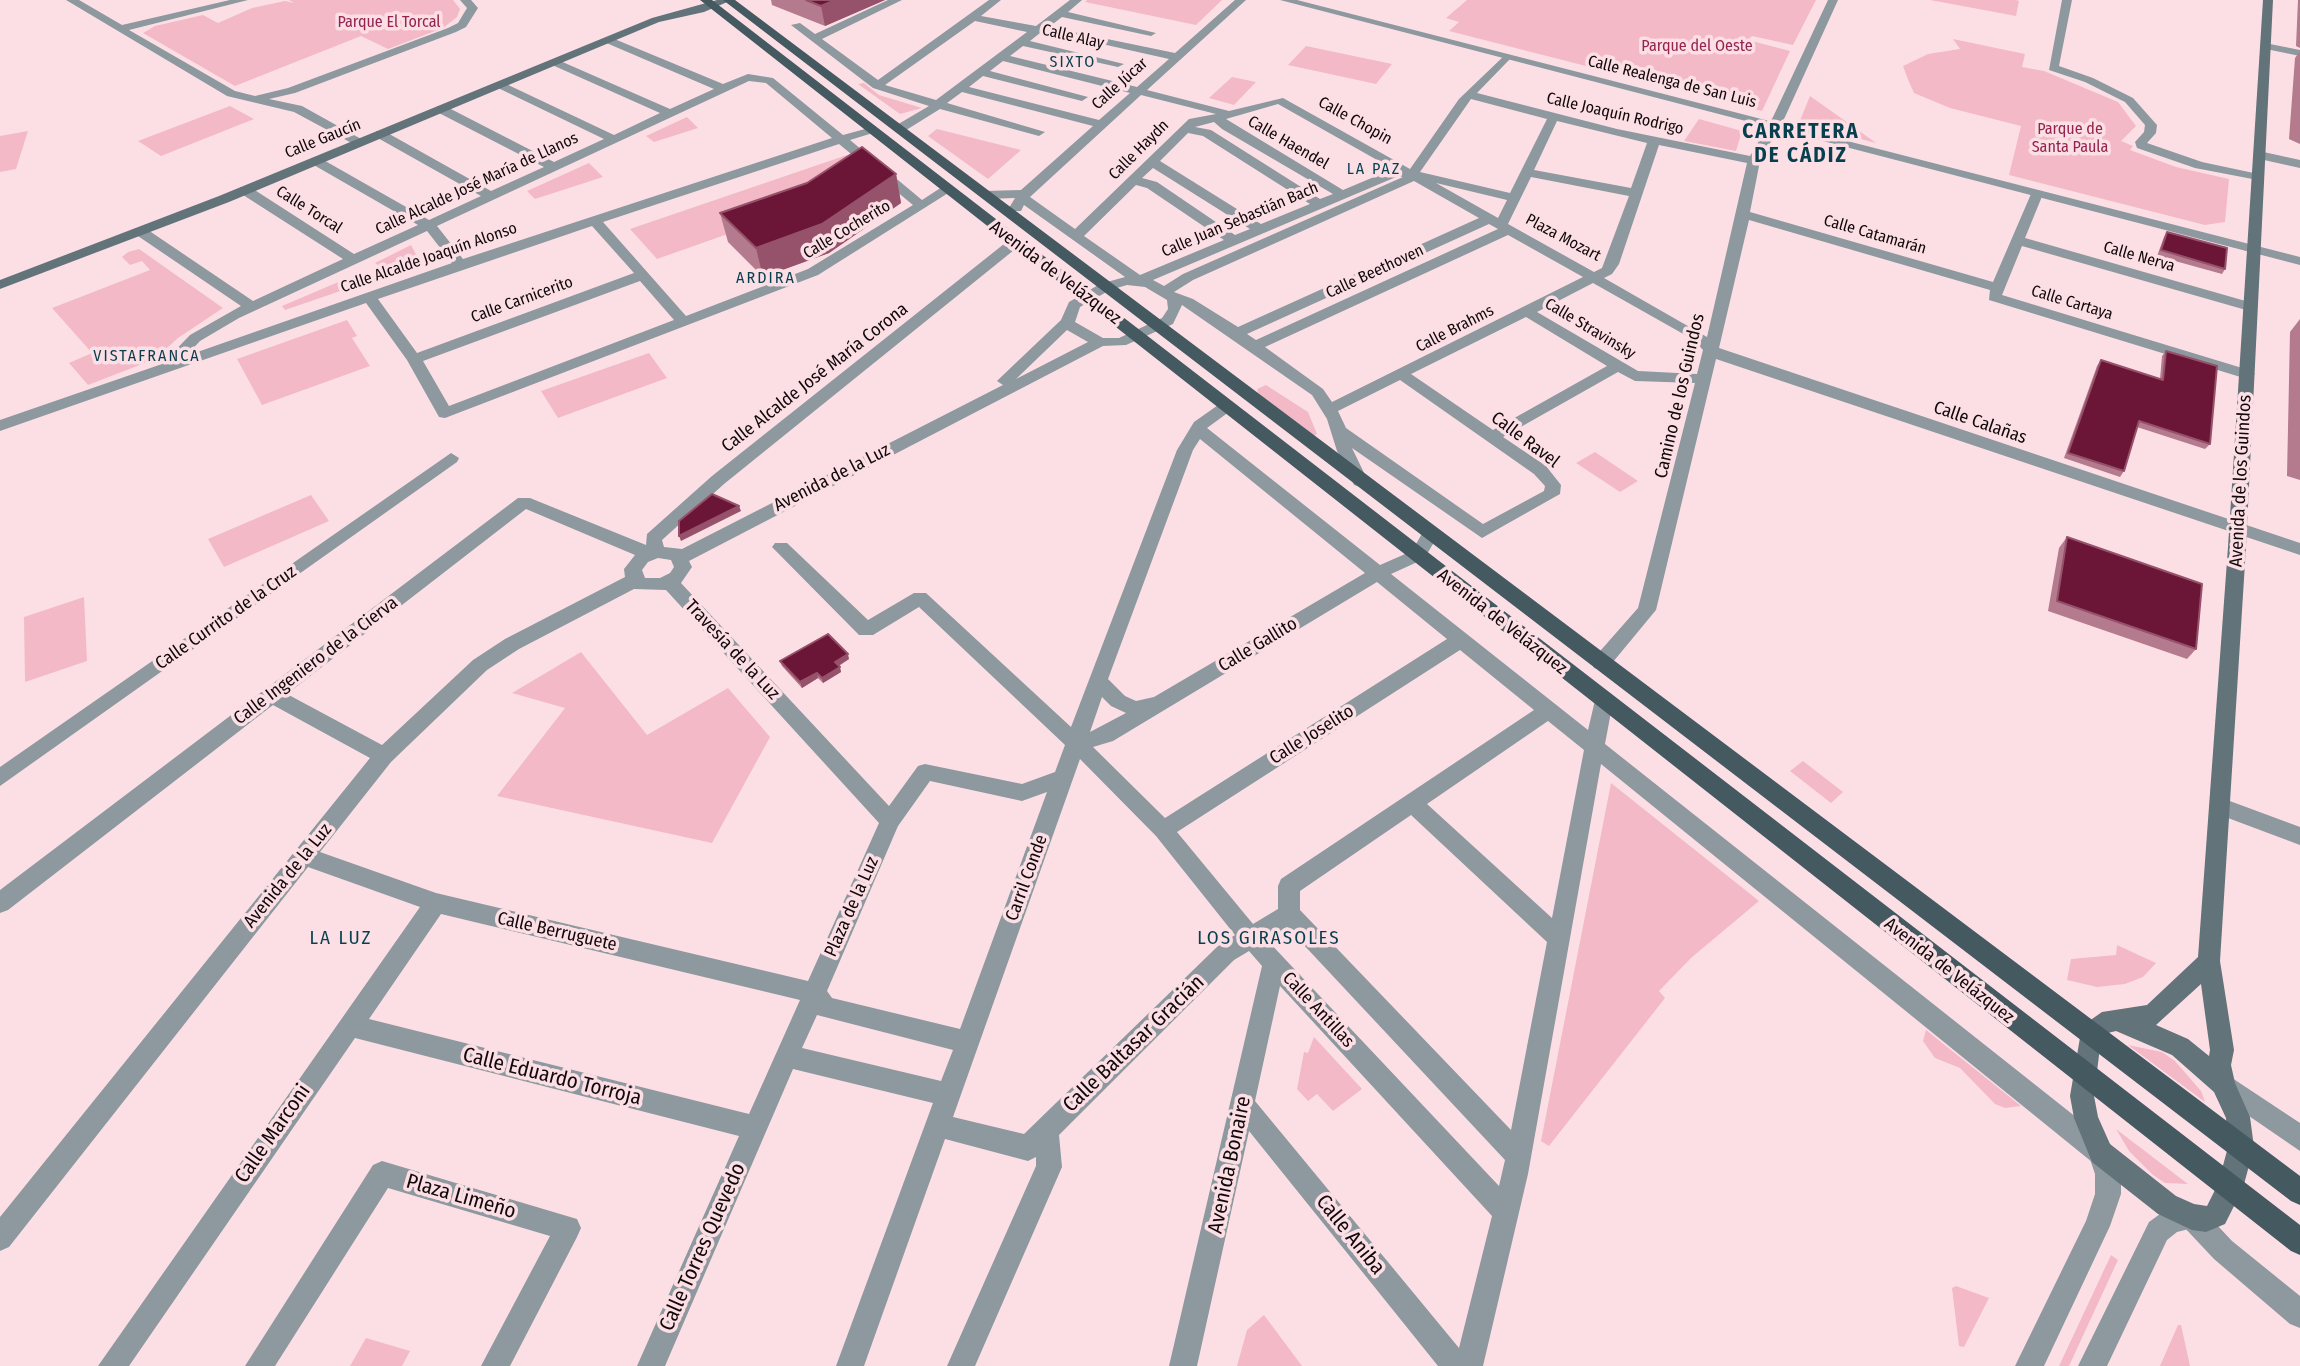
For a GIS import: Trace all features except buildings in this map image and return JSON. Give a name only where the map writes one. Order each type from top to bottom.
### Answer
[{"type":"main road","name":"Calle Gaucín","points":[[0,285],[245,190],[656,20],[727,0]]},
{"type":"main road","name":"Avenida de Velázquez","points":[[727,0],[2300,1192]]},
{"type":"main road","name":"Avenida de los Guindos","points":[[2223,1084],[2219,1065],[2222,1050],[2209,961],[2238,529],[2268,0]]},
{"type":"main road","name":"Calle Gaucín","points":[[656,20],[676,3],[680,7],[706,5]]},
{"type":"main road","name":"Avenida de Velázquez","points":[[706,5],[872,129],[1014,243],[1227,406],[2084,1077],[2300,1242]]},
{"type":"main road","points":[[2117,1020],[2180,1047],[2223,1084],[2238,1117],[2241,1147],[2230,1188],[2216,1215],[2206,1219],[2192,1217],[2167,1205],[2101,1153],[2086,1118],[2082,1096],[2090,1034],[2102,1023],[2117,1020],[2153,1015],[2209,961]]},
{"type":"street","points":[[71,0],[230,94],[298,109],[359,143]]},
{"type":"street","points":[[119,29],[243,0]]},
{"type":"street","points":[[245,99],[291,91],[462,25],[473,8],[465,0]]},
{"type":"street","points":[[815,38],[897,0]]},
{"type":"street","points":[[877,86],[996,0]]},
{"type":"street","points":[[899,129],[936,106],[1077,0]]},
{"type":"street","name":"Calle Júcar","points":[[1022,195],[1241,0]]},
{"type":"street","name":"Calle Realenga de San Luis","points":[[1285,0],[2300,261]]},
{"type":"street","name":"Camino de los Guindos","points":[[1601,663],[1647,610],[1656,585],[1754,161],[1772,125],[1779,117],[1833,0]]},
{"type":"street","points":[[2067,0],[2053,68],[2089,80],[2129,100],[2151,125],[2150,133],[2140,142],[2141,145],[2199,165],[2258,178]]},
{"type":"street","points":[[1059,13],[1151,33]]},
{"type":"street","points":[[973,17],[1176,57]]},
{"type":"street","points":[[796,25],[877,86],[936,106],[1039,132]]},
{"type":"street","points":[[608,40],[722,88]]},
{"type":"street","name":"Calle Alay","points":[[1022,42],[1118,64]]},
{"type":"street","points":[[2265,46],[2300,53]]},
{"type":"street","points":[[1001,57],[1234,114]]},
{"type":"street","points":[[1413,174],[1469,95],[1506,57]]},
{"type":"street","points":[[554,62],[669,113]]},
{"type":"street","points":[[981,72],[1082,97]]},
{"type":"street","name":"Calle Alcalde José María de Llanos","points":[[167,368],[195,338],[220,322],[748,77],[769,80],[841,139]]},
{"type":"street","points":[[500,85],[613,139]]},
{"type":"street","points":[[960,88],[1100,124]]},
{"type":"street","points":[[291,91],[290,100],[298,109]]},
{"type":"street","name":"Calle Joaquín Rodrigo","points":[[1469,95],[1654,141],[1754,161]]},
{"type":"street","name":"Calle Haydn","points":[[1076,236],[1185,129],[1199,120],[1234,114],[1279,100]]},
{"type":"street","name":"Calle Chopin","points":[[1279,100],[1500,224]]},
{"type":"street","points":[[441,109],[554,167]]},
{"type":"street","points":[[1554,116],[1527,172],[1635,193],[1654,141]]},
{"type":"street","name":"Calle Haendel","points":[[1217,118],[1226,126],[1343,195]]},
{"type":"street","name":"Calle Alcalde Joaquín Alonso","points":[[0,426],[460,265],[872,129]]},
{"type":"street","name":"Calle Haendel","points":[[1185,129],[1207,133],[1320,205]]},
{"type":"street","points":[[380,134],[491,196]]},
{"type":"street","points":[[841,139],[921,205]]},
{"type":"street","points":[[2259,155],[2300,164]]},
{"type":"street","points":[[316,161],[416,221],[429,225],[460,265]]},
{"type":"street","points":[[1152,162],[1261,230]]},
{"type":"street","name":"Plaza Mozart","points":[[1527,172],[1500,224],[1595,278],[1612,264],[1635,193]]},
{"type":"street","name":"Calle Juan Sebastián Bach","points":[[1085,297],[1105,287],[1139,281],[1394,173],[1413,174]]},
{"type":"street","name":"Calle Chopin","points":[[1413,174],[1515,198]]},
{"type":"street","name":"Calle Juan Sebastián Bach","points":[[1170,295],[1188,277],[1391,190],[1413,174]]},
{"type":"street","points":[[1134,180],[1152,185],[1234,241]]},
{"type":"street","name":"Calle Torcal","points":[[245,190],[354,260]]},
{"type":"street","name":"Calle Cocherito","points":[[414,359],[445,413],[813,272],[947,190]]},
{"type":"street","points":[[1997,288],[2037,194]]},
{"type":"street","points":[[985,195],[1022,195],[1139,281]]},
{"type":"street","points":[[1017,220],[1015,211],[1022,195]]},
{"type":"street","name":"Calle Catamarán","points":[[1743,214],[1997,288]]},
{"type":"street","points":[[595,221],[682,321]]},
{"type":"street","name":"Calle Beethoven","points":[[1237,333],[1500,224]]},
{"type":"street","name":"Calle Beethoven","points":[[1255,346],[1500,224]]},
{"type":"street","points":[[140,231],[252,307]]},
{"type":"street","name":"Calle Nerva","points":[[2017,240],[2251,307]]},
{"type":"street","name":"Calle Alcalde José María Corona","points":[[653,553],[653,538],[718,480],[1014,243]]},
{"type":"street","name":"Calle Carnicerito","points":[[414,359],[642,275]]},
{"type":"street","points":[[1595,278],[1699,337],[1711,351]]},
{"type":"street","name":"Calle Brahms","points":[[1330,409],[1595,278]]},
{"type":"street","name":"Avenida de Velázquez","points":[[1139,281],[1188,302],[1237,333],[1318,392],[1330,409],[1345,451],[1360,481]]},
{"type":"street","name":"Calle Cartaya","points":[[1997,288],[1994,297],[2247,374]]},
{"type":"street","points":[[1068,322],[1085,337],[1100,342],[1121,342],[1138,337],[1168,321],[1175,309],[1170,295]]},
{"type":"street","points":[[369,297],[414,359]]},
{"type":"street","name":"Avenida de la Luz","points":[[984,400],[1068,322],[1074,305],[1085,297]]},
{"type":"street","name":"Calle Stravinsky","points":[[1527,312],[1635,376],[1703,379]]},
{"type":"street","points":[[220,322],[217,330],[222,335],[248,338]]},
{"type":"street","name":"Avenida de la Luz","points":[[681,557],[1100,342]]},
{"type":"street","name":"Calle Calañas","points":[[1711,351],[2238,529]]},
{"type":"street","points":[[1490,438],[1618,366]]},
{"type":"street","name":"Calle Ravel","points":[[1339,431],[1482,533],[1552,494],[1553,485],[1539,470],[1402,375]]},
{"type":"street","name":"Carril Conde","points":[[850,1366],[1098,681],[1185,450],[1198,429],[1227,406]]},
{"type":"street","points":[[1198,429],[2101,1153],[2108,1174],[2108,1194],[2097,1226],[2029,1366]]},
{"type":"street","name":"Calle Currito de la Cruz","points":[[0,778],[451,458]]},
{"type":"street","name":"Calle Ingeniero de la Cierva","points":[[0,903],[524,502],[653,553],[671,552],[681,557]]},
{"type":"street","points":[[2238,529],[2300,549]]},
{"type":"street","points":[[1418,555],[1430,534]]},
{"type":"street","name":"Calle Antillas","points":[[781,547],[866,630],[920,598],[1163,830],[1251,938],[1506,1212]]},
{"type":"street","points":[[653,553],[633,569],[635,580],[654,586],[669,582],[683,567],[681,557]]},
{"type":"street","name":"Calle Gallito","points":[[1075,744],[1107,735],[1378,573],[1418,555]]},
{"type":"street","name":"Avenida de la Luz","points":[[0,1238],[384,756],[480,665],[512,644],[635,580]]},
{"type":"street","name":"Travesía de la Luz","points":[[669,582],[890,821]]},
{"type":"street","name":"Calle Joselito","points":[[1163,830],[1461,640]]},
{"type":"street","points":[[1098,681],[1118,701],[1136,709],[1164,701]]},
{"type":"street","points":[[271,695],[384,756]]},
{"type":"street","points":[[1469,1366],[1518,1156],[1603,701]]},
{"type":"street","points":[[1518,1156],[1289,914],[1289,886],[1549,710]]},
{"type":"street","name":"Plaza de la Luz","points":[[814,993],[890,821],[925,772],[1022,793],[1063,778]]},
{"type":"street","points":[[1413,804],[1560,940]]},
{"type":"street","points":[[2218,806],[2300,836]]},
{"type":"street","name":"Calle Berruguete","points":[[304,856],[436,904],[814,993],[825,1007],[967,1042]]},
{"type":"street","name":"Calle Marconi","points":[[112,1366],[436,904]]},
{"type":"street","name":"Calle Baltasar Gracián","points":[[937,1125],[1028,1148],[1226,953],[1289,914]]},
{"type":"street","name":"Avenida Bonaire","points":[[1183,1366],[1274,963]]},
{"type":"street","points":[[814,993],[787,1056],[948,1095]]},
{"type":"street","name":"Calle Eduardo Torroja","points":[[349,1025],[756,1128]]},
{"type":"street","name":"Calle Torres Quevedo","points":[[651,1366],[787,1056]]},
{"type":"street","points":[[2223,1084],[2300,1138]]},
{"type":"street","name":"Calle Aniba","points":[[1243,1105],[1456,1366]]},
{"type":"street","points":[[970,1363],[1049,1167],[1046,1130]]},
{"type":"street","name":"Plaza Limeño","points":[[259,1366],[382,1174],[568,1228],[495,1366]]},
{"type":"street","points":[[2092,1366],[2158,1231],[2171,1219],[2192,1217],[2224,1250],[2300,1314]]},
{"type":"green space","name":"Parque El Torcal","points":[[289,0],[453,0],[460,9],[457,17],[443,28],[388,49],[361,36],[235,86],[143,33],[155,26],[203,15],[218,23],[252,8],[285,1],[294,3]]},
{"type":"green space","points":[[1222,0],[1196,25],[1085,2]]},
{"type":"green space","name":"Parque del Oeste","points":[[1467,0],[1816,0],[1793,45],[1752,36],[1748,40],[1790,51],[1762,111],[1449,31],[1459,22],[1446,18]]},
{"type":"green space","points":[[1930,0],[2016,0],[2019,1],[2016,16]]},
{"type":"green space","name":"Parque de Santa Paula","points":[[1953,39],[2025,54],[2022,67],[2044,71],[2118,102],[2136,126],[2121,141],[2133,146],[2130,150],[2176,167],[2229,179],[2225,222],[2205,225],[2009,175],[2021,126],[1950,108],[1914,93],[1909,82],[1903,66],[1928,54],[1960,49]]},
{"type":"green space","points":[[1306,46],[1392,64],[1376,84],[1288,65]]},
{"type":"green space","points":[[1232,77],[1256,82],[1234,105],[1209,98]]},
{"type":"green space","points":[[864,83],[879,95],[922,108],[900,114],[858,84]]},
{"type":"green space","points":[[1810,96],[1851,125],[1876,143],[1799,123]]},
{"type":"green space","points":[[230,106],[254,119],[161,156],[138,141]]},
{"type":"green space","points":[[687,117],[698,128],[654,142],[646,136]]},
{"type":"green space","points":[[1699,119],[1742,131],[1736,151],[1684,141]]},
{"type":"green space","points":[[937,129],[1021,150],[988,179],[928,136]]},
{"type":"green space","points":[[28,131],[16,169],[0,172],[0,136]]},
{"type":"green space","points":[[847,155],[863,169],[807,206],[657,259],[630,229]]},
{"type":"green space","points":[[589,163],[603,177],[535,199],[527,191]]},
{"type":"green space","points":[[411,245],[419,260],[425,263],[387,276],[388,272],[375,263]]},
{"type":"green space","points":[[139,249],[223,308],[178,338],[155,359],[88,385],[69,363],[92,353],[52,308],[150,270],[142,261],[130,265],[122,257]]},
{"type":"green space","points":[[350,277],[348,280],[355,286],[285,310],[282,306]]},
{"type":"green space","points":[[347,320],[357,336],[352,338],[370,366],[262,405],[237,359]]},
{"type":"green space","points":[[649,353],[667,378],[558,418],[541,391]]},
{"type":"green space","points":[[1266,385],[1308,412],[1317,434],[1313,436],[1258,393],[1257,389]]},
{"type":"green space","points":[[1595,452],[1638,481],[1620,492],[1576,463]]},
{"type":"green space","points":[[311,495],[329,521],[224,567],[208,539]]},
{"type":"green space","points":[[84,597],[87,661],[25,682],[24,617]]},
{"type":"green space","points":[[581,652],[647,735],[728,688],[770,737],[712,843],[497,796],[565,708],[512,693]]},
{"type":"green space","points":[[1803,761],[1843,792],[1831,803],[1790,771]]},
{"type":"green space","points":[[1611,783],[1759,901],[1691,958],[1659,991],[1665,998],[1549,1146],[1541,1141]]},
{"type":"green space","points":[[2117,945],[2156,963],[2143,977],[2125,984],[2097,987],[2067,980],[2071,959],[2116,955]]},
{"type":"green space","points":[[1926,1030],[2021,1106],[2005,1108],[1995,1104],[1960,1068],[1935,1058],[1923,1041]]},
{"type":"green space","points":[[1314,1037],[1362,1089],[1333,1111],[1317,1094],[1308,1101],[1297,1089],[1304,1052],[1308,1053]]},
{"type":"green space","points":[[2128,1045],[2162,1052],[2175,1061],[2201,1091],[2205,1102]]},
{"type":"green space","points":[[2116,1129],[2188,1184],[2165,1183],[2153,1175],[2129,1151]]},
{"type":"green space","points":[[2111,1255],[2118,1260],[2069,1366],[2059,1366]]},
{"type":"green space","points":[[1956,1286],[1989,1298],[1964,1347],[1959,1346],[1952,1288]]},
{"type":"green space","points":[[1264,1315],[1302,1366],[1237,1366],[1247,1330]]},
{"type":"green space","points":[[2178,1325],[2181,1325],[2190,1366],[2160,1366]]},
{"type":"green space","points":[[366,1338],[410,1351],[402,1366],[350,1366]]},
{"type":"district","name":"SIXTO","points":[[1073,63]]},
{"type":"district","name":"CARRETERA DE CÁDIZ","points":[[1801,144]]},
{"type":"district","name":"LA PAZ","points":[[1374,170]]},
{"type":"district","name":"ARDIRA","points":[[766,279]]},
{"type":"district","name":"VISTAFRANCA","points":[[147,357]]},
{"type":"district","name":"LA LUZ","points":[[341,939]]},
{"type":"district","name":"LOS GIRASOLES","points":[[1269,939]]}]
